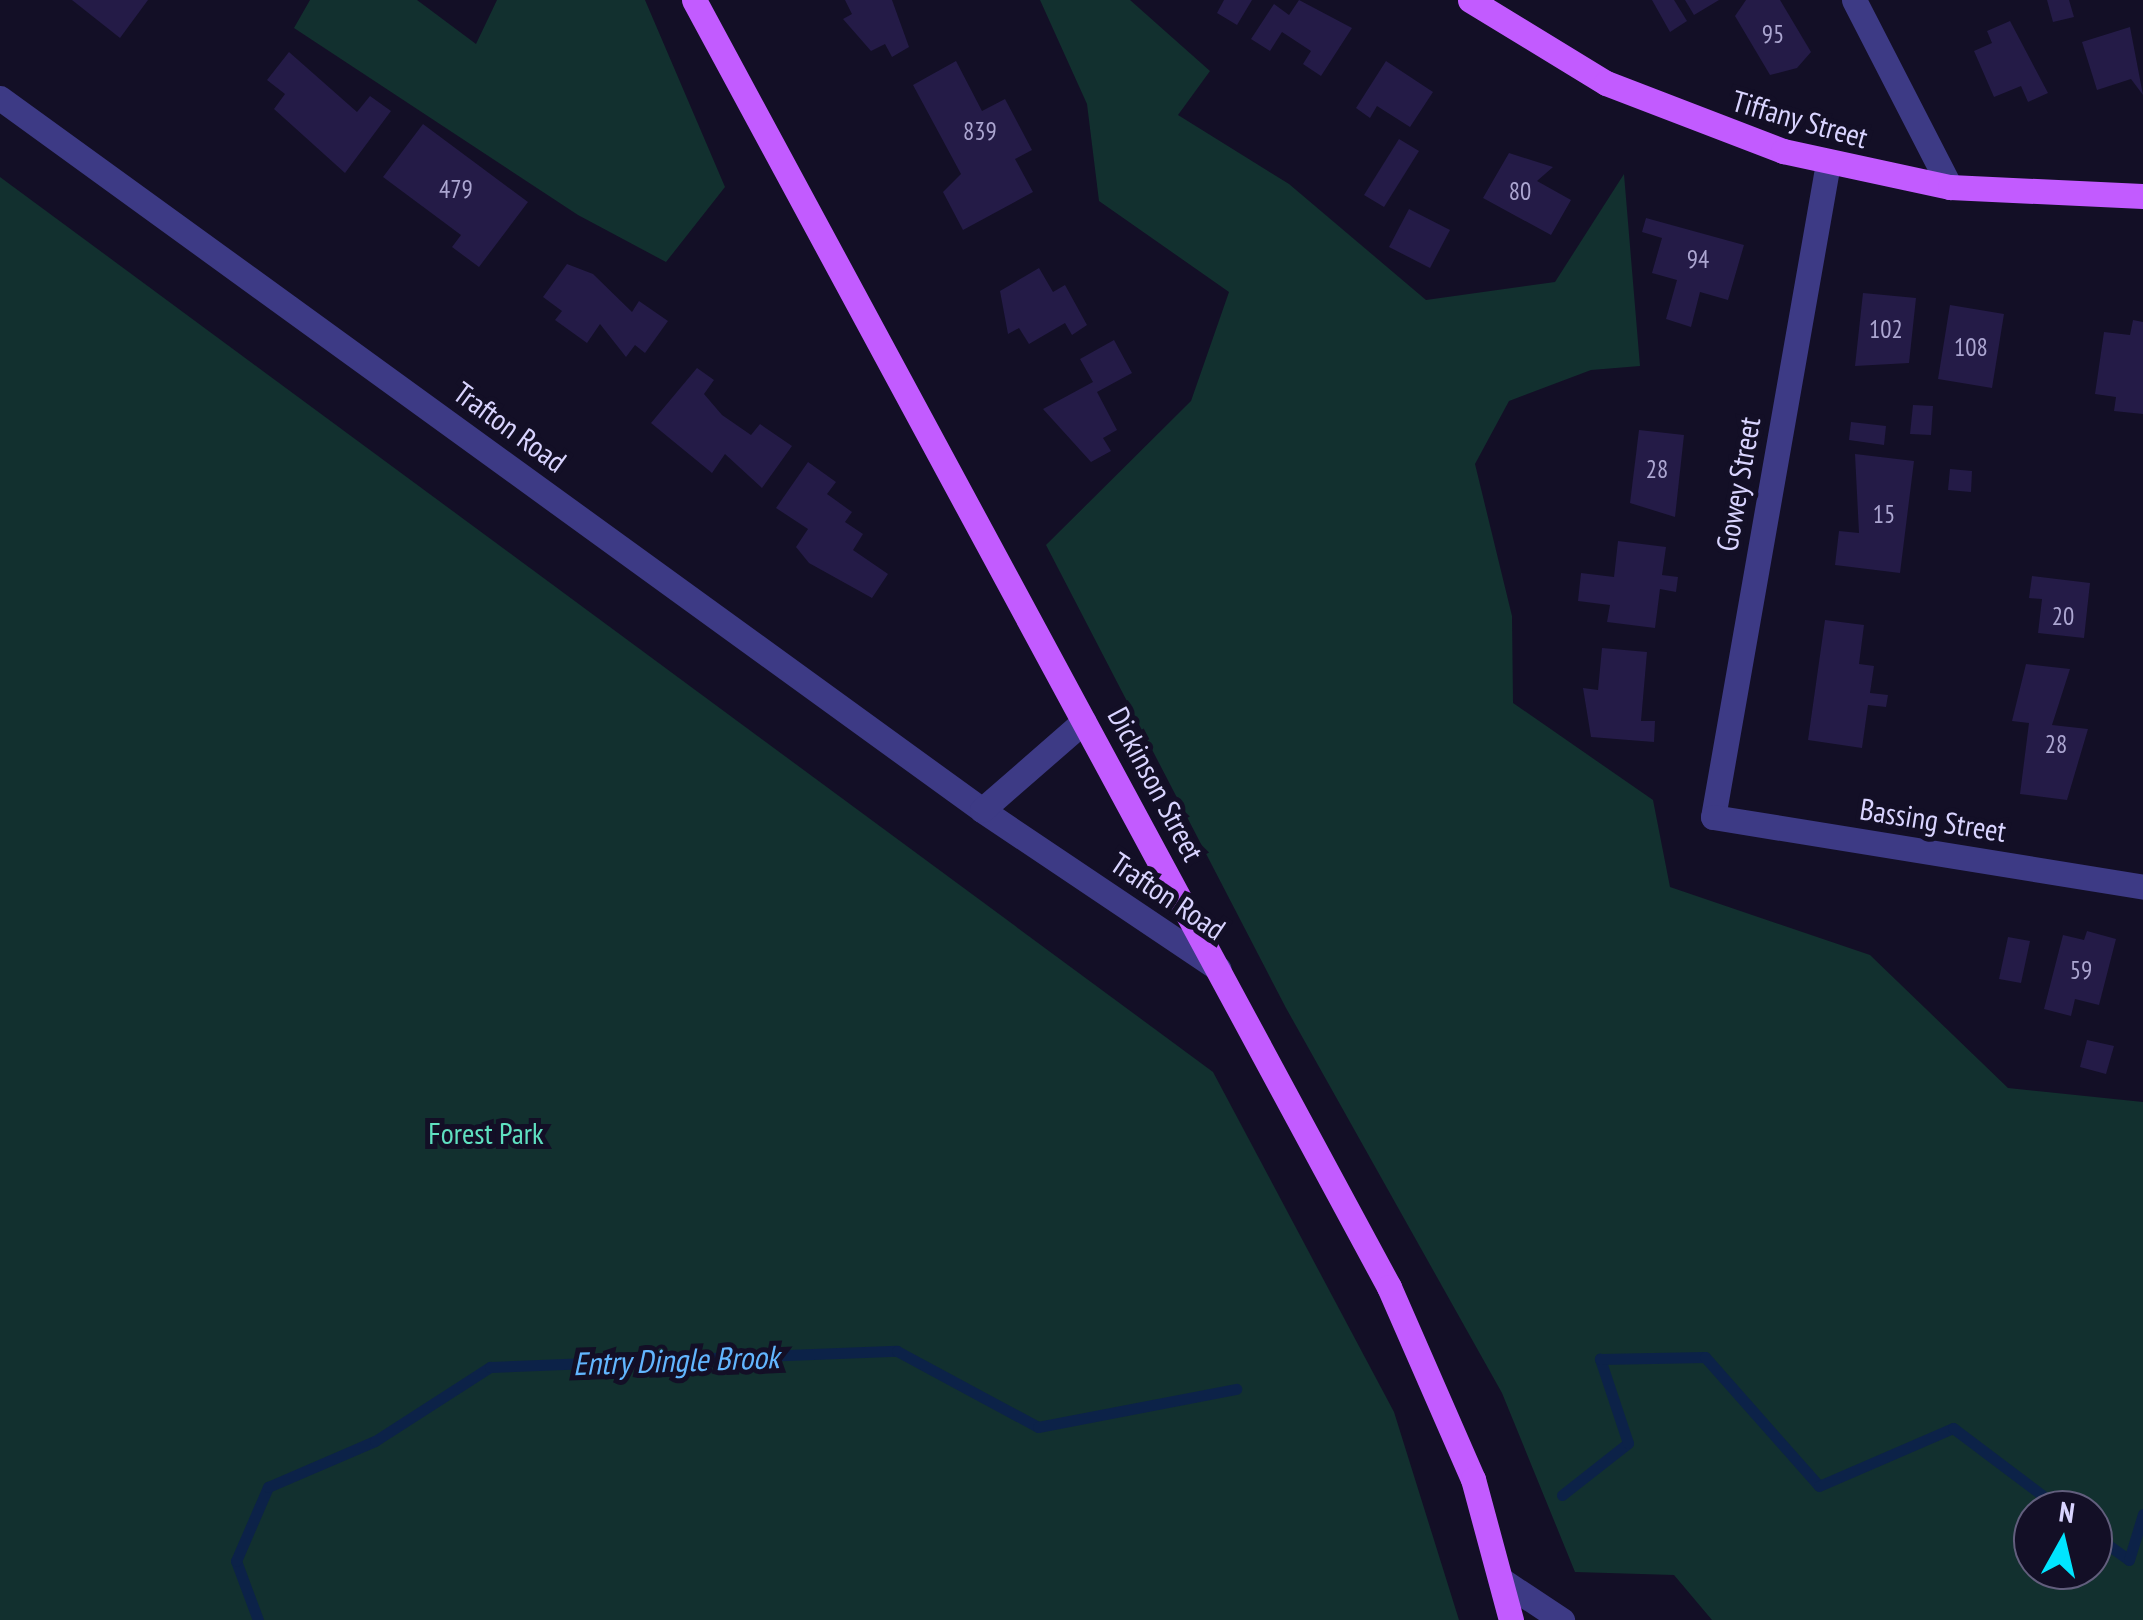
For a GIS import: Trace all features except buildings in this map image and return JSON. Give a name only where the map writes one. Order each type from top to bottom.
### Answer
[{"type":"main road","name":"Dickinson Street","points":[[694,0],[1219,969],[1427,1366],[1503,1580],[1510,1620]]},
{"type":"main road","name":"Tiffany Street","points":[[1470,0],[1620,90],[1828,163],[1950,187],[2143,196]]},
{"type":"street","points":[[1854,0],[1950,187]]},
{"type":"street","name":"Trafton Road","points":[[0,98],[982,810],[1219,969]]},
{"type":"street","name":"Gowey Street","points":[[1712,816],[1828,163]]},
{"type":"street","points":[[982,810],[1084,720]]},
{"type":"street","name":"Bassing Street","points":[[1712,816],[2143,887]]},
{"type":"street","points":[[1503,1580],[1562,1620]]},
{"type":"green space","points":[[310,0],[417,0],[476,44],[497,0],[645,0],[725,187],[666,262],[578,215],[294,28]]},
{"type":"green space","points":[[1040,0],[1130,0],[1210,71],[1178,115],[1289,184],[1426,300],[1555,282],[1624,174],[1640,366],[1591,370],[1509,401],[1475,464],[1512,616],[1513,703],[1653,800],[1670,887],[1870,955],[2008,1088],[2143,1102],[2143,1620],[1712,1620],[1674,1575],[1575,1572],[1502,1393],[1286,1008],[1046,545],[1191,401],[1229,292],[1099,201],[1087,104]]},
{"type":"green space","name":"Forest Park","points":[[0,177],[1213,1072],[1394,1412],[1459,1620],[0,1620]]},
{"type":"waterway","name":"Entry Dingle Brook","points":[[258,1620],[236,1561],[268,1487],[375,1441],[490,1367],[897,1351],[1038,1427],[1236,1389]]},
{"type":"waterway","name":"Entry Dingle Brook","points":[[1562,1495],[1628,1443],[1600,1359],[1705,1357],[1819,1486],[1953,1428],[2035,1490]]},
{"type":"waterway","name":"Entry Dingle Brook","points":[[2113,1548],[2129,1560],[2143,1514]]}]
